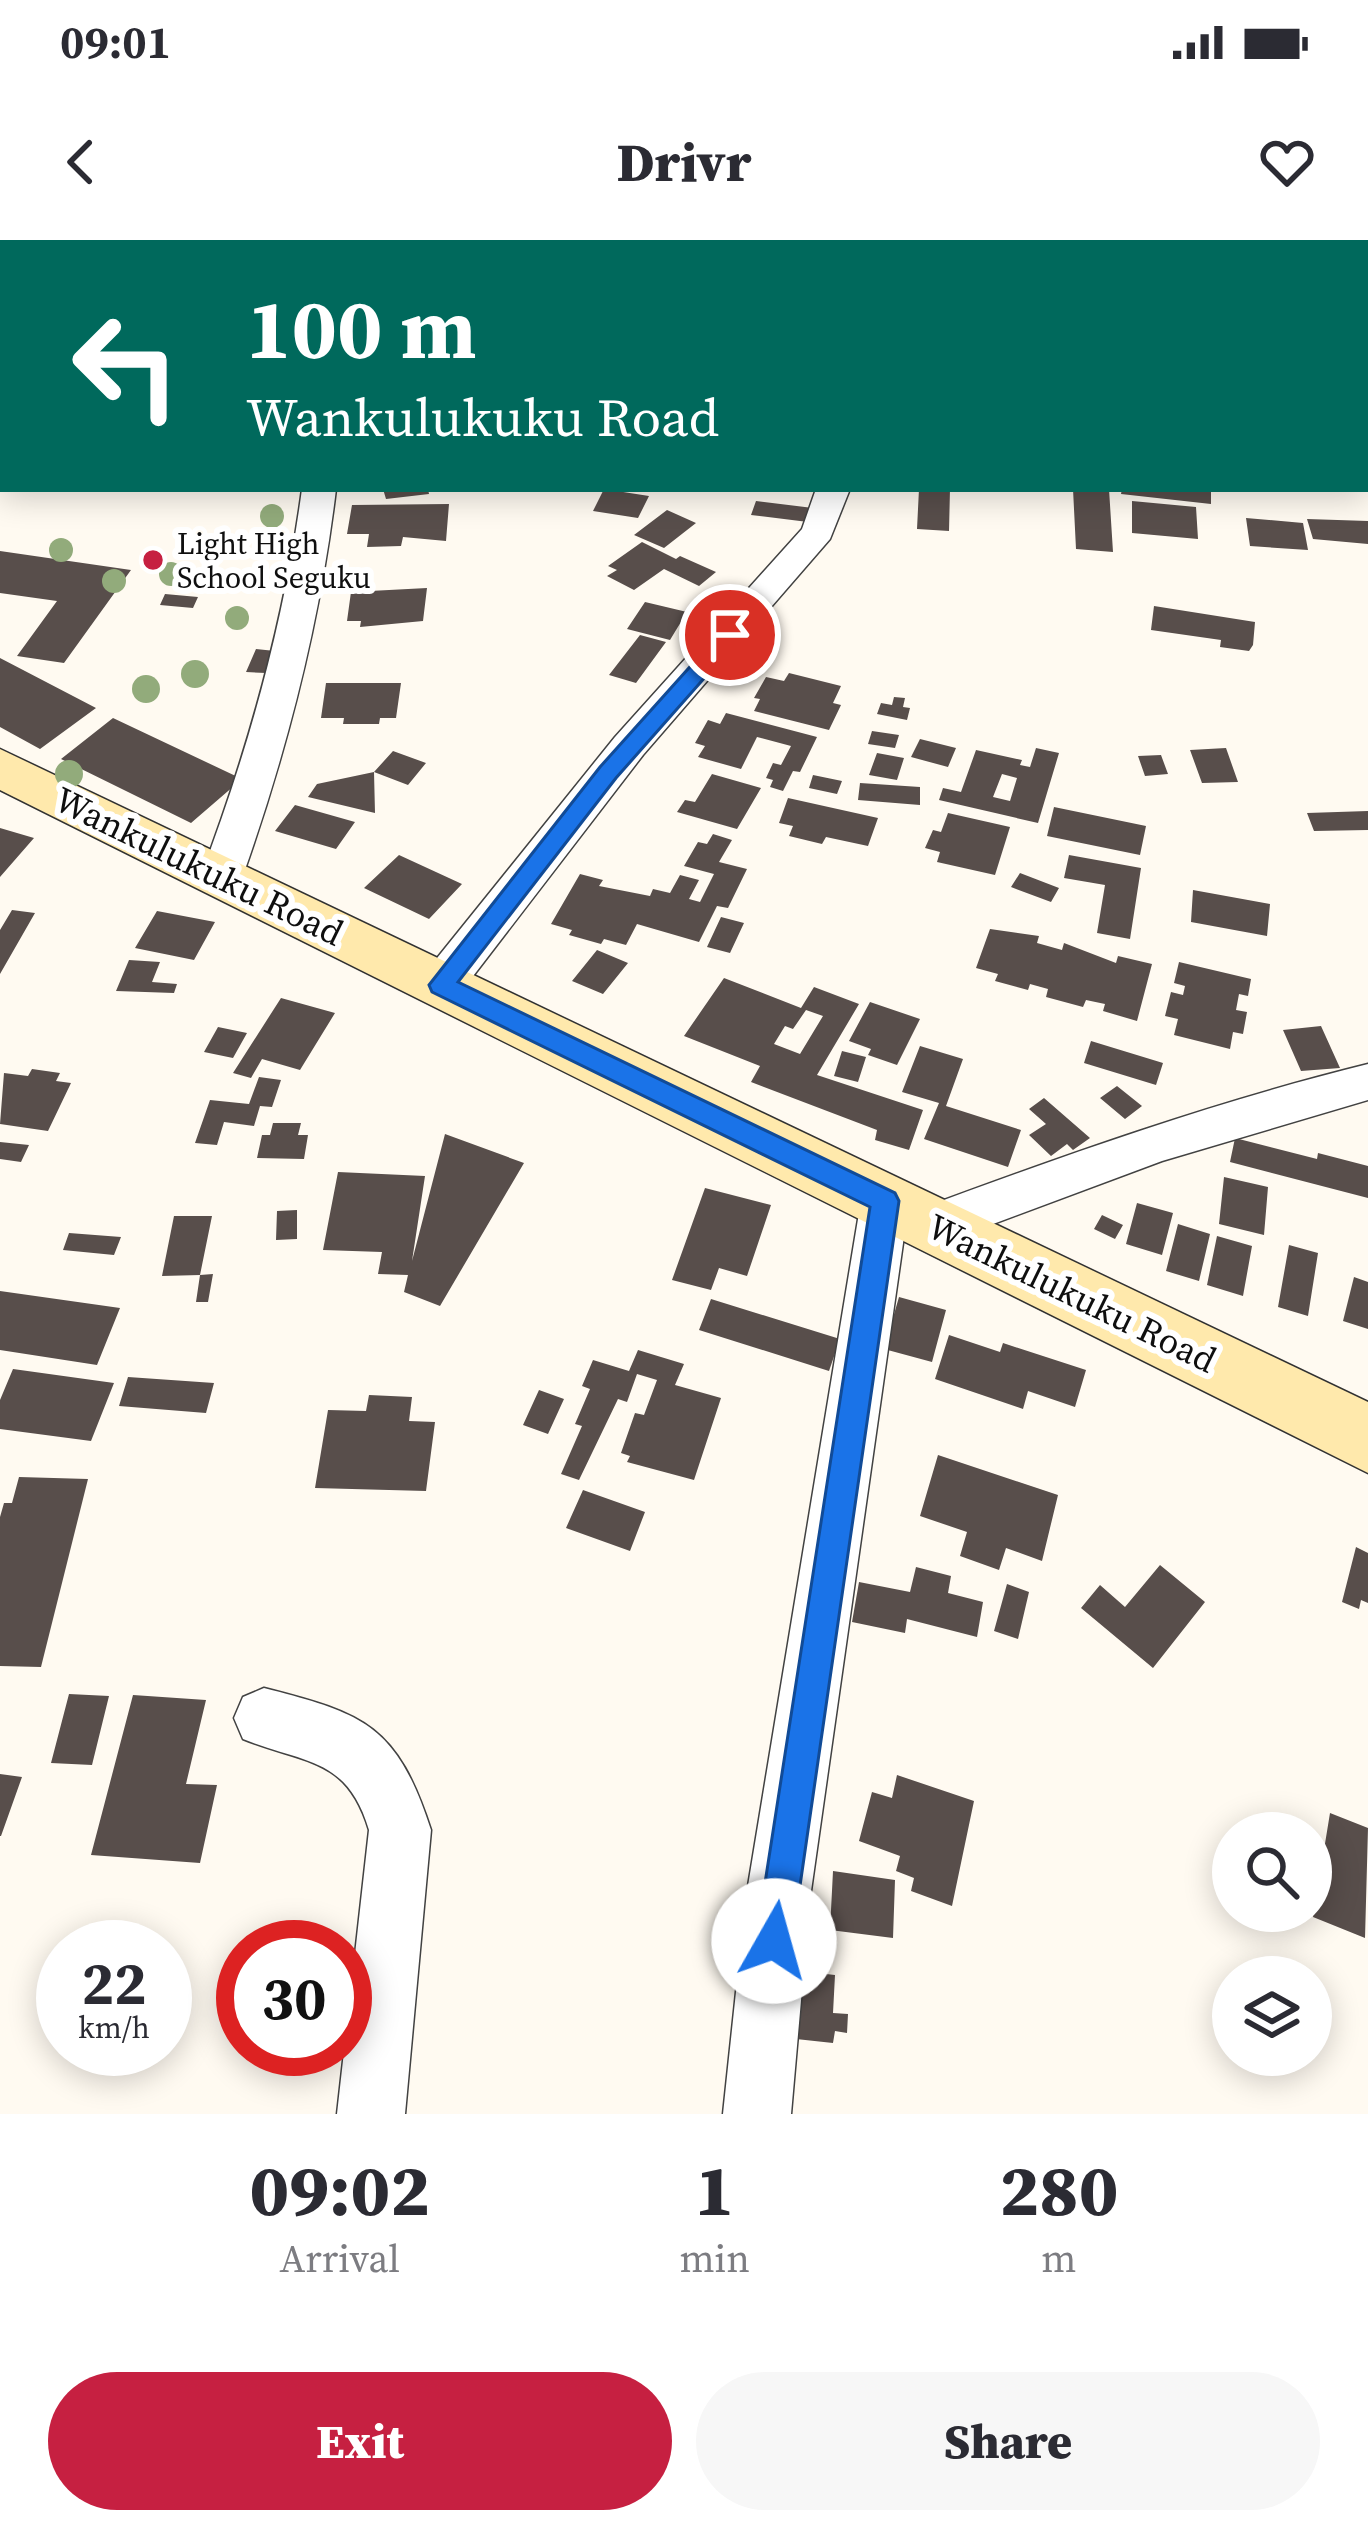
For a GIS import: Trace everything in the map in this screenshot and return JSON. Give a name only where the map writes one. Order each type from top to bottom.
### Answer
[{"type":"main road","name":"Wankulukuku Road","points":[[0,767],[1368,1439]]},
{"type":"street","points":[[221,878],[279,707],[310,578],[319,492]]},
{"type":"street","points":[[441,985],[629,746],[818,532],[832,492]]},
{"type":"street","points":[[757,2114],[778,1898],[851,1446],[909,1213],[1274,1105],[1368,1082]]},
{"type":"street","points":[[264,1718],[340,1738],[378,1772],[390,1791],[400,1830],[371,2114]]},
{"type":"building","points":[[384,492],[429,494],[386,499]]},
{"type":"building","points":[[602,492],[649,496],[638,518],[593,511]]},
{"type":"building","points":[[919,492],[950,492],[949,531],[917,529]]},
{"type":"building","points":[[1073,492],[1109,492],[1113,552],[1076,549]]},
{"type":"building","points":[[1211,492],[1211,504],[1121,494]]},
{"type":"building","points":[[756,501],[813,508],[808,522],[751,515]]},
{"type":"building","points":[[1132,501],[1196,507],[1198,539],[1132,533]]},
{"type":"building","points":[[449,504],[446,541],[403,537],[401,546],[367,547],[369,534],[347,534],[352,505]]},
{"type":"building","points":[[667,510],[696,523],[664,548],[634,535]]},
{"type":"building","points":[[1246,518],[1303,523],[1308,550],[1250,546]]},
{"type":"building","points":[[1307,519],[1368,521],[1368,544],[1313,539]]},
{"type":"building","points":[[642,542],[716,572],[699,586],[664,569],[634,590],[607,576],[617,570],[608,566]]},
{"type":"building","points":[[0,551],[131,570],[64,663],[17,656],[57,601],[0,593]]},
{"type":"building","points":[[427,588],[423,621],[360,627],[361,621],[347,621],[351,592]]},
{"type":"building","points":[[165,594],[198,597],[193,608],[160,605]]},
{"type":"building","points":[[645,602],[687,612],[670,640],[627,629]]},
{"type":"building","points":[[1154,606],[1255,622],[1253,645],[1249,651],[1220,647],[1221,640],[1151,630]]},
{"type":"building","points":[[640,635],[666,642],[636,683],[609,675]]},
{"type":"building","points":[[256,649],[275,651],[266,673],[246,672]]},
{"type":"building","points":[[0,658],[96,708],[40,749],[0,727]]},
{"type":"building","points":[[789,673],[841,686],[833,703],[841,705],[829,730],[754,711],[760,699],[754,698],[766,677],[784,681]]},
{"type":"building","points":[[326,683],[401,683],[396,718],[380,718],[379,724],[343,724],[344,718],[321,718]]},
{"type":"building","points":[[894,697],[905,698],[903,707],[910,708],[907,720],[877,714],[881,703],[892,705]]},
{"type":"building","points":[[726,713],[817,737],[800,772],[793,771],[783,791],[770,787],[773,780],[766,778],[773,763],[781,765],[791,746],[757,737],[741,769],[698,757],[705,746],[695,743],[708,720],[720,724]]},
{"type":"building","points":[[113,718],[242,779],[191,823],[61,759]]},
{"type":"building","points":[[872,731],[899,735],[895,748],[868,744]]},
{"type":"building","points":[[920,739],[956,748],[948,767],[911,757]]},
{"type":"building","points":[[1036,748],[1059,753],[1038,823],[939,800],[943,788],[961,792],[976,750],[1022,760],[1020,765],[1030,767]],"holes":[[[1002,774],[1017,778],[1010,801],[993,797]]]},
{"type":"building","points":[[1226,748],[1238,782],[1202,783],[1190,750]]},
{"type":"building","points":[[393,751],[426,763],[408,785],[374,772]]},
{"type":"building","points":[[877,753],[904,758],[897,780],[869,775]]},
{"type":"building","points":[[1161,755],[1168,774],[1145,776],[1138,756]]},
{"type":"building","points":[[374,772],[375,813],[308,797],[317,784]]},
{"type":"building","points":[[712,774],[761,788],[737,829],[677,812],[685,800],[695,802]]},
{"type":"building","points":[[813,775],[842,781],[837,794],[809,788]]},
{"type":"building","points":[[860,783],[920,787],[920,805],[858,800]]},
{"type":"building","points":[[788,798],[878,818],[868,846],[826,837],[822,844],[789,836],[793,826],[779,823]]},
{"type":"building","points":[[295,805],[355,822],[336,849],[275,831]]},
{"type":"building","points":[[1054,807],[1146,826],[1140,855],[1047,836]]},
{"type":"building","points":[[1368,811],[1368,830],[1314,831],[1307,813]]},
{"type":"building","points":[[948,813],[1010,827],[995,875],[937,862],[940,852],[925,848],[933,830],[941,832]]},
{"type":"building","points":[[0,828],[34,838],[0,877]]},
{"type":"building","points":[[713,834],[732,840],[719,862],[747,869],[728,908],[717,906],[699,942],[637,924],[626,945],[604,939],[601,944],[551,924],[580,874],[603,880],[599,886],[650,896],[653,889],[670,893],[680,875],[699,880],[689,899],[700,902],[714,874],[684,866],[698,842],[707,844]]},
{"type":"building","points":[[399,855],[462,884],[429,919],[364,888]]},
{"type":"building","points":[[1069,855],[1141,868],[1130,939],[1097,933],[1105,885],[1064,878]]},
{"type":"building","points":[[1020,873],[1059,888],[1051,902],[1011,887]]},
{"type":"building","points":[[1193,890],[1270,904],[1267,936],[1191,922]]},
{"type":"building","points":[[12,910],[35,913],[0,974],[0,930]]},
{"type":"building","points":[[157,911],[215,922],[194,960],[135,948]]},
{"type":"building","points":[[721,917],[744,923],[730,953],[707,947]]},
{"type":"building","points":[[990,929],[1039,936],[1037,943],[1062,950],[1064,943],[1116,963],[1118,956],[1152,964],[1137,1021],[1103,1011],[1105,1004],[1086,1000],[1083,1007],[1046,997],[1048,989],[1030,984],[1028,990],[995,981],[998,974],[976,968]]},
{"type":"building","points":[[597,950],[628,963],[603,994],[572,981]]},
{"type":"building","points":[[129,960],[160,962],[152,982],[177,984],[174,993],[116,991]]},
{"type":"building","points":[[1179,962],[1251,979],[1248,996],[1239,994],[1236,1010],[1247,1012],[1243,1034],[1233,1032],[1230,1049],[1174,1035],[1178,1019],[1165,1016],[1171,992],[1183,995],[1185,986],[1174,983]]},
{"type":"building","points":[[724,978],[801,1008],[814,987],[859,1004],[817,1075],[923,1110],[909,1150],[875,1140],[877,1130],[751,1082],[760,1066],[684,1036]],"holes":[[[806,1010],[823,1016],[800,1054],[774,1044],[785,1026],[793,1029]]]},
{"type":"building","points":[[281,998],[335,1013],[300,1070],[262,1059],[251,1078],[233,1073]]},
{"type":"building","points":[[870,1002],[920,1019],[897,1065],[868,1055],[871,1049],[849,1041]]},
{"type":"building","points":[[1321,1026],[1340,1068],[1301,1071],[1283,1030]]},
{"type":"building","points":[[218,1027],[247,1033],[233,1058],[204,1052]]},
{"type":"building","points":[[1091,1041],[1163,1063],[1156,1085],[1084,1063]]},
{"type":"building","points":[[920,1046],[963,1059],[946,1106],[1021,1130],[1008,1167],[924,1139],[939,1103],[902,1092]]},
{"type":"building","points":[[842,1051],[866,1057],[858,1082],[834,1076]]},
{"type":"building","points":[[32,1069],[60,1073],[56,1081],[71,1083],[48,1131],[0,1124],[4,1073],[28,1076]]},
{"type":"building","points":[[259,1077],[281,1080],[272,1107],[260,1106],[254,1126],[224,1122],[217,1145],[195,1143],[210,1100],[249,1104]]},
{"type":"building","points":[[1117,1086],[1142,1106],[1125,1119],[1100,1098]]},
{"type":"building","points":[[1044,1098],[1090,1138],[1073,1150],[1067,1144],[1051,1156],[1029,1135],[1046,1124],[1029,1109]]},
{"type":"building","points":[[273,1123],[301,1123],[298,1135],[308,1135],[304,1159],[257,1158],[262,1135],[270,1135]]},
{"type":"building","points":[[445,1134],[524,1163],[440,1306],[404,1292],[408,1275],[378,1274],[382,1252],[323,1250],[338,1172],[425,1176],[412,1261]]},
{"type":"building","points":[[1235,1138],[1317,1159],[1318,1153],[1368,1166],[1368,1198],[1230,1162]]},
{"type":"building","points":[[0,1142],[29,1145],[21,1162],[0,1159]]},
{"type":"building","points":[[1224,1177],[1268,1187],[1264,1235],[1219,1224]]},
{"type":"building","points":[[705,1188],[771,1205],[747,1276],[719,1268],[711,1290],[672,1280]]},
{"type":"building","points":[[1137,1203],[1173,1213],[1162,1255],[1126,1244]]},
{"type":"building","points":[[297,1210],[297,1239],[276,1240],[277,1211]]},
{"type":"building","points":[[1102,1215],[1123,1225],[1115,1239],[1094,1229]]},
{"type":"building","points":[[174,1216],[212,1216],[200,1275],[162,1276]]},
{"type":"building","points":[[1178,1224],[1210,1234],[1199,1281],[1166,1271]]},
{"type":"building","points":[[69,1233],[121,1237],[114,1255],[63,1250]]},
{"type":"building","points":[[1217,1236],[1252,1246],[1243,1296],[1207,1285]]},
{"type":"building","points":[[1289,1245],[1318,1253],[1308,1316],[1278,1307]]},
{"type":"building","points":[[213,1274],[208,1302],[196,1302],[200,1275]]},
{"type":"building","points":[[1354,1277],[1368,1282],[1368,1329],[1343,1321]]},
{"type":"building","points":[[0,1291],[120,1308],[97,1365],[0,1350]]},
{"type":"building","points":[[899,1297],[946,1310],[932,1362],[884,1349]]},
{"type":"building","points":[[711,1299],[840,1339],[829,1371],[699,1330]]},
{"type":"building","points":[[949,1335],[1000,1352],[1003,1343],[1086,1370],[1075,1407],[1028,1391],[1023,1409],[935,1379]]},
{"type":"building","points":[[638,1350],[684,1364],[675,1385],[721,1398],[694,1480],[627,1462],[630,1456],[621,1453],[635,1413],[644,1415],[657,1380],[637,1374],[627,1402],[618,1399],[579,1480],[561,1474],[582,1426],[575,1424],[590,1389],[582,1386],[593,1360],[629,1371]]},
{"type":"building","points":[[13,1369],[114,1383],[91,1441],[0,1429],[0,1400]]},
{"type":"building","points":[[128,1377],[214,1383],[206,1413],[119,1406]]},
{"type":"building","points":[[539,1390],[564,1399],[548,1434],[523,1425]]},
{"type":"building","points":[[369,1395],[412,1397],[409,1421],[435,1422],[426,1491],[315,1488],[328,1410],[366,1411]]},
{"type":"building","points":[[938,1455],[1058,1495],[1042,1561],[1006,1548],[999,1570],[960,1556],[967,1532],[920,1516]]},
{"type":"building","points":[[19,1477],[88,1479],[41,1667],[0,1666],[0,1517],[4,1503],[12,1503]]},
{"type":"building","points":[[583,1490],[645,1512],[630,1551],[566,1528]]},
{"type":"building","points":[[1356,1547],[1368,1553],[1368,1603],[1361,1600],[1359,1609],[1342,1602]]},
{"type":"building","points":[[1160,1565],[1205,1602],[1153,1668],[1081,1608],[1100,1585],[1125,1607]]},
{"type":"building","points":[[916,1567],[951,1576],[948,1593],[983,1602],[977,1637],[907,1619],[905,1633],[852,1622],[859,1582],[910,1592]]},
{"type":"building","points":[[1007,1584],[1029,1592],[1018,1639],[994,1631]]},
{"type":"building","points":[[69,1694],[109,1696],[92,1765],[51,1763]]},
{"type":"building","points":[[133,1695],[206,1700],[186,1784],[217,1785],[200,1863],[91,1855]]},
{"type":"building","points":[[0,1774],[22,1777],[1,1836],[0,1836]]},
{"type":"building","points":[[897,1775],[974,1801],[952,1906],[911,1891],[914,1878],[896,1871],[900,1856],[859,1841],[872,1792],[892,1798]]},
{"type":"building","points":[[1332,1814],[1368,1828],[1365,1938],[1332,1925]]},
{"type":"building","points":[[833,1871],[895,1880],[893,1938],[830,1930]]},
{"type":"building","points":[[799,1971],[835,1975],[833,2013],[848,2014],[847,2033],[835,2031],[833,2043],[796,2039]]},
{"type":"place","name":"Light High School Seguku","points":[[153,560]]},
{"type":"route","points":[[730,635],[629,746],[441,985],[885,1201],[774,1941]]}]
